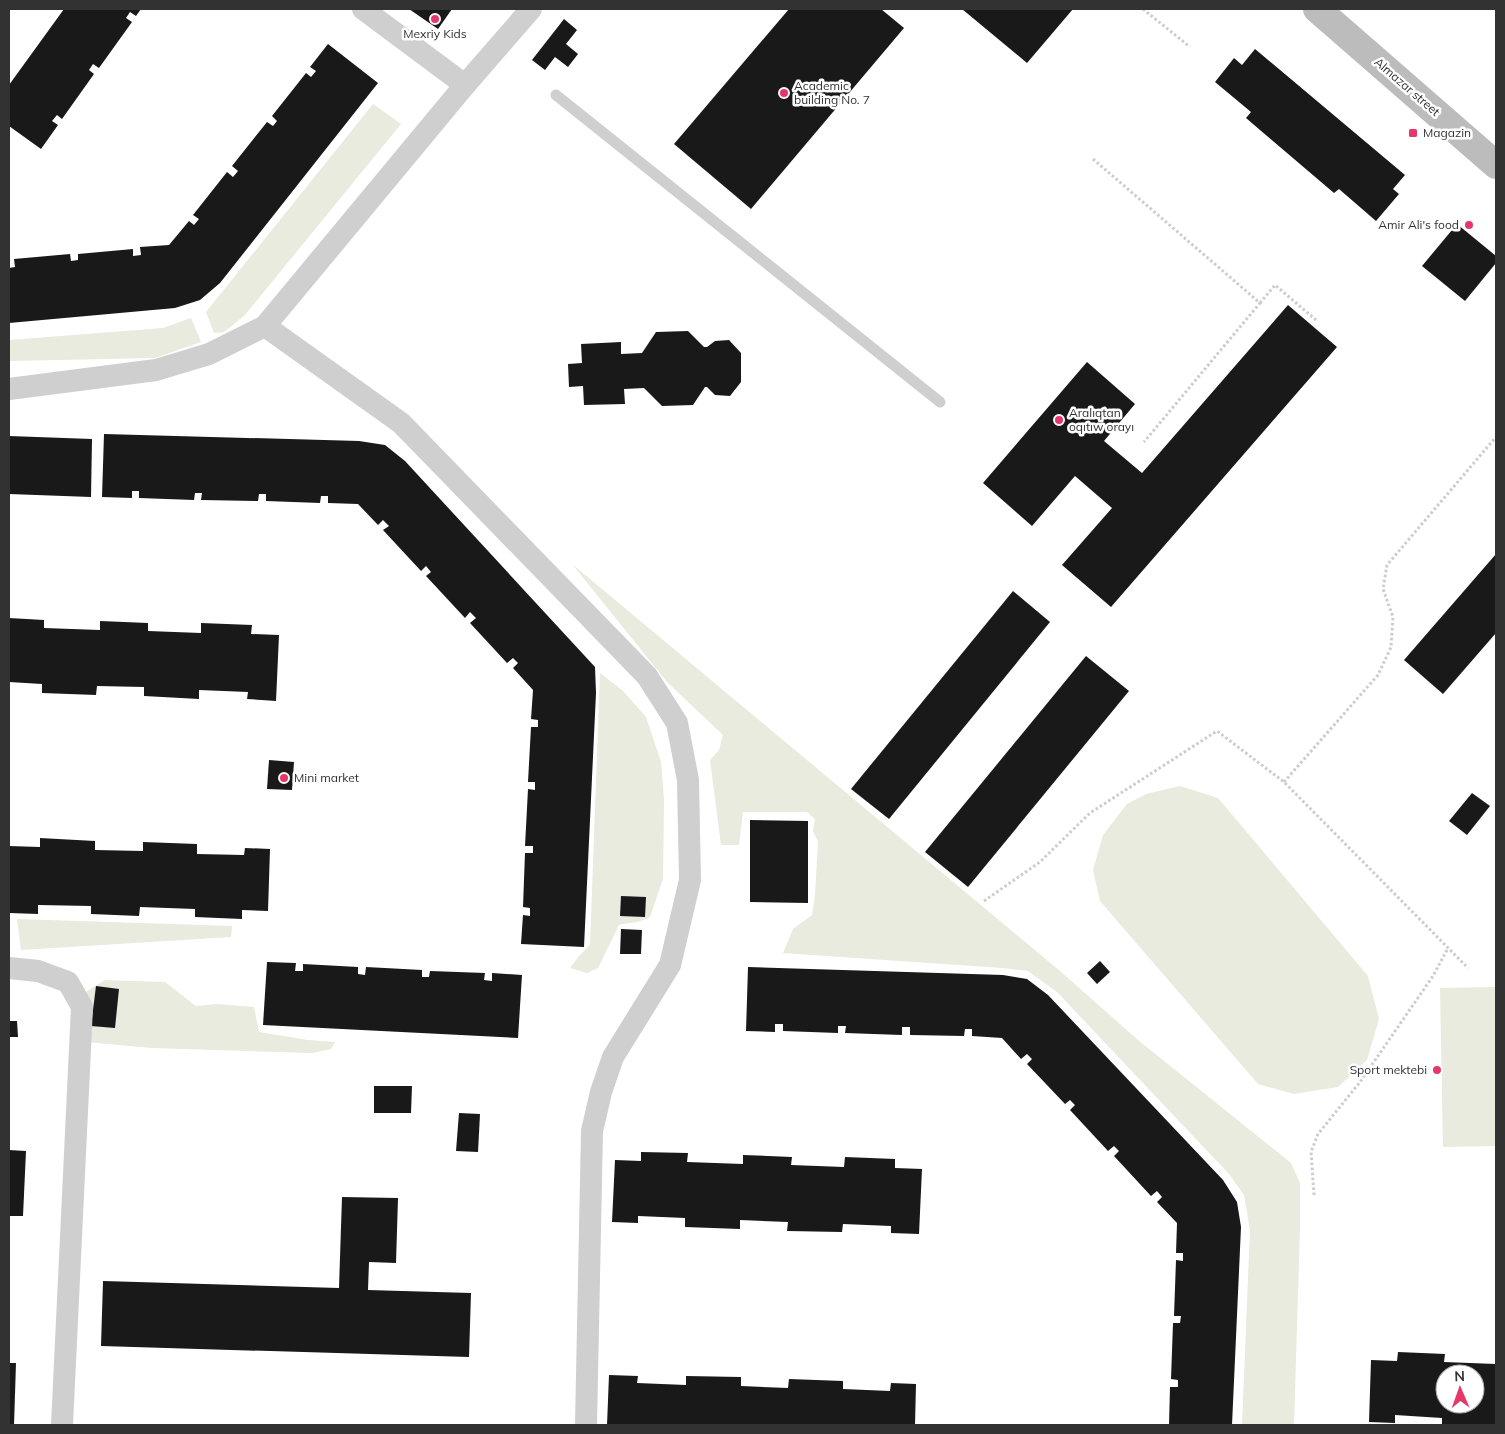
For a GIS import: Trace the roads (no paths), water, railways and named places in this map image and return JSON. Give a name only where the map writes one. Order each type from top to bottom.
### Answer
[{"type":"street","points":[[363,9],[465,85]]},
{"type":"street","points":[[9,389],[156,370],[209,354],[264,326],[465,85],[531,9]]},
{"type":"street","name":"Almazar street","points":[[1317,9],[1496,165]]},
{"type":"street","points":[[264,326],[401,423],[647,676],[676,723],[688,780],[690,880],[670,965],[614,1058],[601,1092],[592,1131],[586,1425]]},
{"type":"street","points":[[9,968],[38,970],[68,982],[82,1007],[62,1425]]},
{"type":"lane","points":[[556,95],[940,402]]},
{"type":"place","name":"Mexriy Kids","points":[[435,19]]},
{"type":"place","name":"Academic building No. 7","points":[[784,93]]},
{"type":"place","name":"Magazin","points":[[1413,133]]},
{"type":"place","name":"Amir Ali's food","points":[[1469,225]]},
{"type":"place","name":"Aralıqtan oqıtıw orayı","points":[[1059,420]]},
{"type":"place","name":"Mini market","points":[[284,778]]},
{"type":"place","name":"Sport mektebi","points":[[1437,1070]]}]
